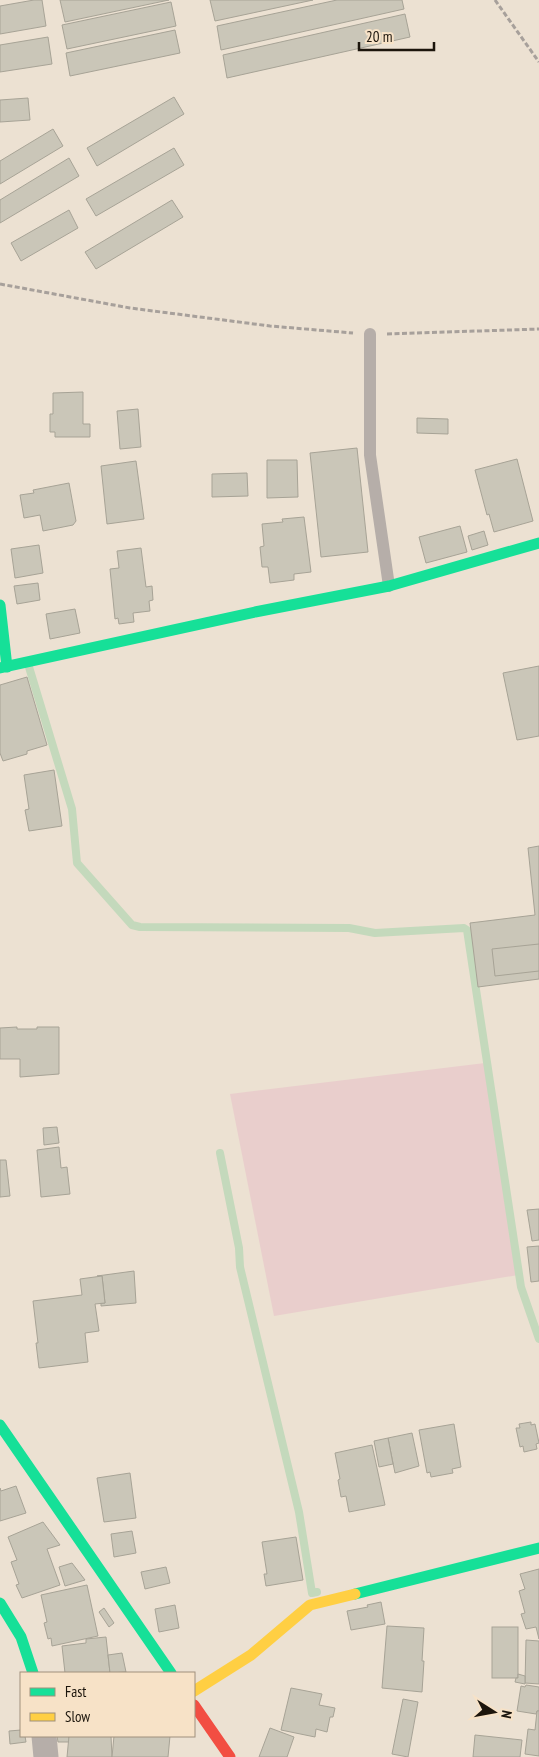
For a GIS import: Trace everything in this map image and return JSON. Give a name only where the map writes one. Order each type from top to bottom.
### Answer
[{"type":"street","points":[[0,605],[4,667],[255,612],[389,586],[539,543]]},
{"type":"street","points":[[0,1425],[170,1672]]},
{"type":"street","points":[[195,1691],[251,1654],[310,1605],[539,1548]]},
{"type":"street","points":[[0,1602],[21,1637],[33,1672]]},
{"type":"street","points":[[195,1706],[230,1757]]},
{"type":"street","points":[[44,1737],[46,1757]]},
{"type":"lane","points":[[370,334],[370,455],[389,586]]},
{"type":"path","points":[[495,0],[539,62]]},
{"type":"path","points":[[0,284],[130,308],[270,326],[370,334],[539,329]]},
{"type":"shaded area","points":[[485,1063],[518,1275],[274,1316],[230,1094]]},
{"type":"building","points":[[42,0],[46,26],[0,34],[0,6]]},
{"type":"building","points":[[60,0],[169,0],[65,22]]},
{"type":"building","points":[[210,0],[313,0],[215,21]]},
{"type":"building","points":[[337,0],[402,0],[404,9],[221,50],[217,26]]},
{"type":"building","points":[[171,2],[176,26],[67,49],[62,25]]},
{"type":"building","points":[[405,14],[410,37],[227,78],[223,55]]},
{"type":"building","points":[[175,30],[180,53],[70,76],[66,53]]},
{"type":"building","points":[[48,37],[52,64],[0,72],[0,45]]},
{"type":"building","points":[[174,97],[184,114],[97,166],[87,148]]},
{"type":"building","points":[[28,98],[30,120],[0,122],[0,100]]},
{"type":"building","points":[[53,129],[63,146],[0,184],[0,161]]},
{"type":"building","points":[[174,148],[184,165],[96,216],[86,199]]},
{"type":"building","points":[[69,158],[79,176],[0,223],[0,200]]},
{"type":"building","points":[[172,200],[183,217],[96,269],[85,252]]},
{"type":"building","points":[[69,210],[78,228],[21,261],[11,243]]},
{"type":"building","points":[[83,392],[83,424],[90,424],[90,437],[55,437],[55,432],[50,432],[50,414],[53,414],[53,393]]},
{"type":"building","points":[[138,409],[141,447],[120,449],[117,411]]},
{"type":"building","points":[[417,418],[448,419],[448,434],[417,433]]},
{"type":"building","points":[[357,448],[368,552],[321,557],[310,453]]},
{"type":"building","points":[[517,459],[533,521],[494,532],[489,514],[487,515],[475,470]]},
{"type":"building","points":[[267,460],[297,460],[298,497],[267,498]]},
{"type":"building","points":[[136,461],[144,519],[107,524],[101,466]]},
{"type":"building","points":[[247,473],[248,496],[212,497],[212,474]]},
{"type":"building","points":[[69,483],[76,521],[73,525],[43,531],[40,515],[24,518],[20,495],[34,493],[33,490]]},
{"type":"building","points":[[304,517],[311,572],[294,574],[294,580],[270,583],[268,567],[262,567],[260,547],[264,546],[262,524],[283,522],[282,519]]},
{"type":"building","points":[[460,526],[467,552],[426,563],[419,537]]},
{"type":"building","points":[[484,531],[488,545],[472,550],[468,536]]},
{"type":"building","points":[[39,545],[43,573],[15,578],[11,549]]},
{"type":"building","points":[[141,548],[146,587],[152,586],[153,600],[149,601],[150,611],[133,613],[134,622],[119,624],[118,618],[115,619],[110,569],[119,568],[117,551]]},
{"type":"building","points":[[38,583],[40,600],[17,604],[14,586]]},
{"type":"building","points":[[75,609],[80,633],[50,639],[46,614]]},
{"type":"building","points":[[539,666],[539,736],[517,740],[503,673]]},
{"type":"building","points":[[27,677],[47,745],[27,751],[27,754],[3,761],[0,753],[0,685]]},
{"type":"building","points":[[54,770],[62,826],[29,831],[25,810],[29,809],[24,775]]},
{"type":"building","points":[[539,846],[539,979],[478,987],[470,923],[535,915],[528,848]]},
{"type":"building","points":[[539,944],[539,971],[495,976],[492,949]]},
{"type":"building","points":[[17,1027],[17,1029],[37,1029],[37,1027],[59,1027],[59,1074],[20,1077],[20,1059],[0,1059],[0,1028]]},
{"type":"building","points":[[57,1127],[59,1143],[44,1145],[43,1128]]},
{"type":"building","points":[[59,1147],[61,1168],[67,1167],[70,1194],[41,1197],[37,1150]]},
{"type":"building","points":[[0,1160],[6,1160],[10,1196],[0,1197]]},
{"type":"building","points":[[539,1209],[539,1240],[532,1241],[527,1210]]},
{"type":"building","points":[[539,1246],[539,1281],[531,1282],[527,1247]]},
{"type":"building","points":[[134,1271],[136,1303],[101,1306],[101,1303],[105,1303],[102,1276],[97,1276]]},
{"type":"building","points":[[102,1276],[105,1303],[95,1304],[99,1331],[85,1333],[88,1362],[39,1368],[33,1301],[82,1295],[80,1279]]},
{"type":"building","points":[[531,1422],[531,1425],[535,1424],[539,1443],[536,1444],[537,1449],[524,1452],[523,1446],[520,1447],[516,1428],[520,1428],[519,1424]]},
{"type":"building","points":[[454,1424],[461,1467],[452,1469],[453,1473],[431,1477],[430,1472],[427,1473],[419,1430]]},
{"type":"building","points":[[412,1433],[419,1466],[395,1473],[388,1438]]},
{"type":"building","points":[[388,1438],[393,1464],[379,1467],[374,1441]]},
{"type":"building","points":[[372,1445],[385,1505],[349,1512],[346,1496],[341,1497],[335,1453]]},
{"type":"building","points":[[130,1473],[136,1518],[104,1522],[97,1478]]},
{"type":"building","points":[[16,1486],[26,1513],[0,1521],[0,1488],[1,1491]]},
{"type":"building","points":[[43,1522],[60,1545],[47,1549],[60,1585],[22,1598],[16,1585],[19,1584],[11,1562],[17,1560],[8,1537]]},
{"type":"building","points":[[132,1531],[136,1553],[114,1557],[111,1534]]},
{"type":"building","points":[[296,1537],[303,1580],[266,1586],[264,1574],[267,1574],[262,1542]]},
{"type":"building","points":[[72,1563],[85,1580],[65,1586],[59,1567]]},
{"type":"building","points":[[166,1567],[170,1583],[145,1589],[141,1572]]},
{"type":"building","points":[[539,1569],[539,1639],[536,1627],[526,1629],[521,1614],[525,1613],[519,1591],[525,1589],[520,1574]]},
{"type":"building","points":[[87,1585],[98,1636],[52,1646],[51,1638],[48,1639],[44,1623],[47,1622],[41,1595]]},
{"type":"building","points":[[381,1602],[385,1624],[351,1630],[347,1611],[368,1607],[367,1605]]},
{"type":"building","points":[[175,1605],[179,1628],[159,1632],[155,1609]]},
{"type":"building","points":[[104,1608],[114,1623],[109,1627],[99,1612]]},
{"type":"building","points":[[387,1626],[424,1628],[422,1692],[382,1688]]},
{"type":"building","points":[[492,1627],[518,1627],[518,1678],[492,1678]]},
{"type":"building","points":[[106,1637],[110,1672],[65,1672],[62,1646],[86,1643],[86,1639]]},
{"type":"building","points":[[526,1640],[539,1641],[539,1684],[525,1683]]},
{"type":"building","points":[[122,1653],[126,1672],[110,1672],[108,1655]]},
{"type":"building","points":[[518,1674],[525,1676],[525,1684],[515,1682]]},
{"type":"building","points":[[526,1685],[539,1687],[539,1711],[536,1714],[517,1711],[521,1686],[525,1687]]},
{"type":"building","points":[[291,1688],[322,1694],[319,1705],[335,1708],[333,1717],[330,1717],[327,1732],[316,1729],[315,1737],[281,1730]]},
{"type":"building","points":[[403,1699],[418,1702],[408,1757],[392,1754]]},
{"type":"building","points":[[537,1711],[539,1711],[539,1756],[525,1754],[528,1729],[535,1730]]},
{"type":"building","points":[[270,1728],[294,1737],[287,1757],[259,1757]]},
{"type":"building","points":[[20,1730],[20,1737],[25,1737],[26,1742],[10,1744],[9,1731]]},
{"type":"building","points":[[475,1735],[522,1740],[520,1757],[473,1757]]},
{"type":"building","points":[[57,1737],[69,1737],[69,1742],[58,1742]]},
{"type":"building","points":[[69,1737],[111,1737],[112,1757],[67,1757]]},
{"type":"building","points":[[114,1737],[170,1737],[168,1757],[112,1757]]},
{"type":"waterway","points":[[29,667],[72,809],[77,863],[132,925],[140,927],[349,928],[375,933],[464,928],[467,930],[521,1287],[539,1339]]},
{"type":"waterway","points":[[220,1153],[239,1248],[240,1267],[299,1512],[312,1593],[317,1592]]},
{"type":"traffic: fast","points":[[0,668],[255,612],[389,586],[539,543]]},
{"type":"traffic: fast","points":[[0,605],[7,667]]},
{"type":"traffic: fast","points":[[0,1425],[170,1672]]},
{"type":"traffic: fast","points":[[355,1594],[539,1548]]},
{"type":"traffic: fast","points":[[0,1603],[21,1637],[33,1672]]},
{"type":"traffic: slow","points":[[195,1690],[251,1655],[310,1605],[355,1594]]},
{"type":"traffic: jam","points":[[195,1706],[230,1757]]}]
